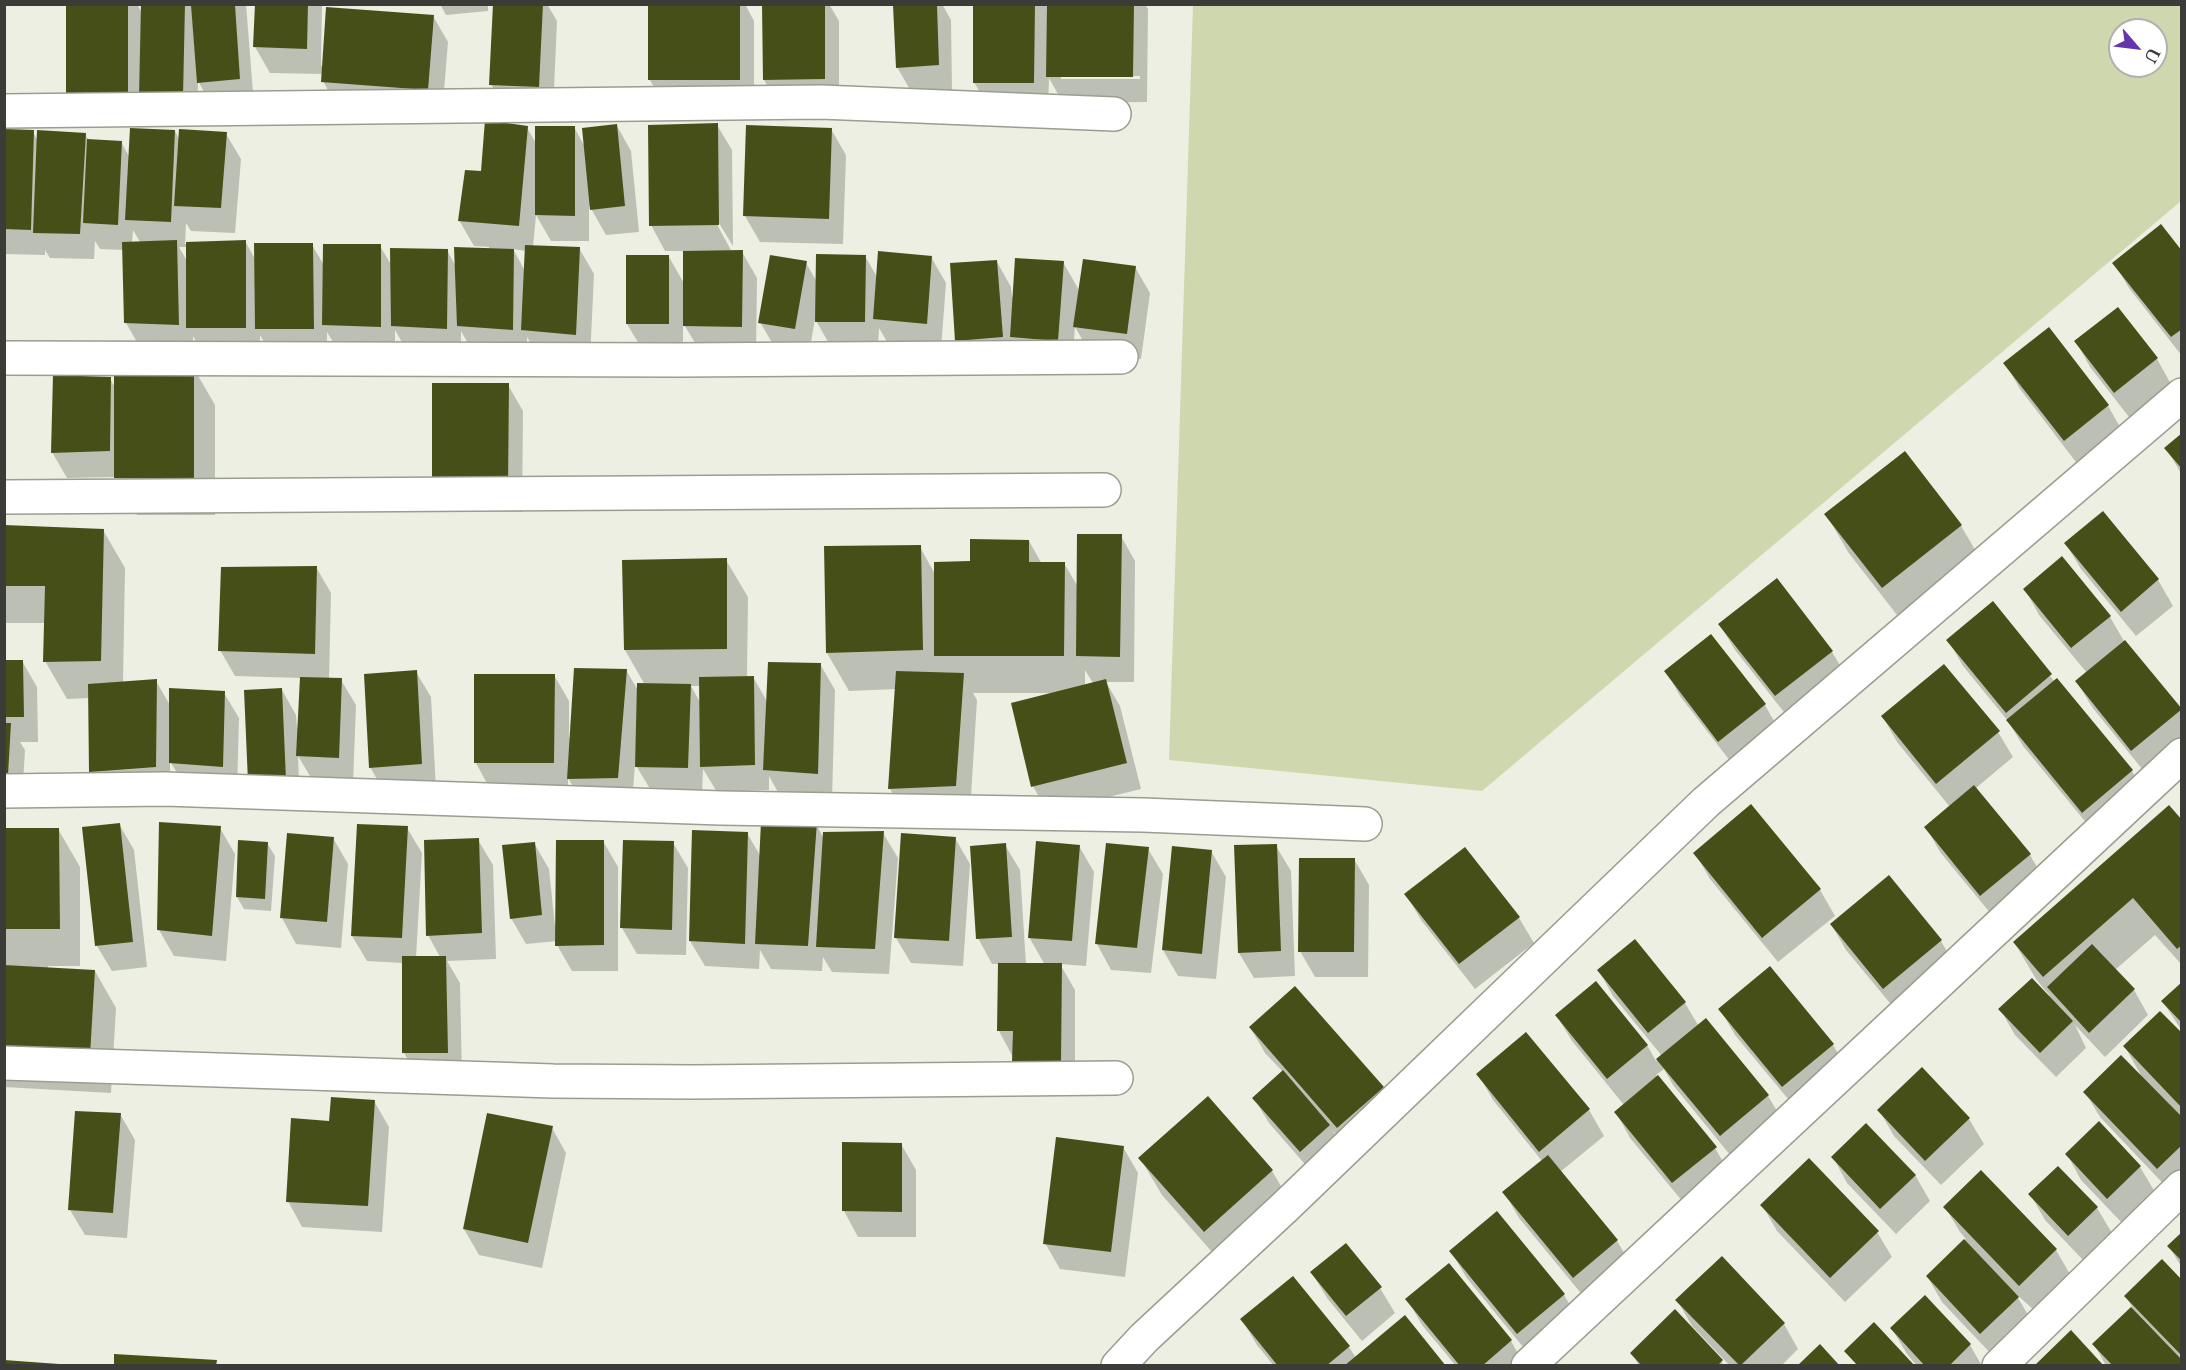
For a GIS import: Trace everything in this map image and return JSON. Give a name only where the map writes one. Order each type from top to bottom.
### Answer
[{"type":"street","points":[[4,111],[821,102],[1114,114]]},
{"type":"street","points":[[4,358],[679,360],[1122,357]]},
{"type":"street","points":[[1118,1365],[1706,802],[2181,395]]},
{"type":"street","points":[[4,497],[1104,490]]},
{"type":"street","points":[[1528,1365],[2181,755]]},
{"type":"street","points":[[4,791],[165,789],[721,808],[1143,815],[1365,824]]},
{"type":"street","points":[[4,1063],[553,1081],[1116,1078]]},
{"type":"street","points":[[1999,1365],[2181,1187]]},
{"type":"green space","points":[[1193,5],[2181,5],[2181,201],[1482,791],[1169,760]]},
{"type":"building","points":[[66,4],[128,4],[128,93],[66,93]]},
{"type":"building","points":[[141,4],[185,4],[183,97],[139,96]]},
{"type":"building","points":[[255,4],[308,4],[307,49],[253,47]]},
{"type":"building","points":[[493,4],[543,4],[539,87],[489,85]]},
{"type":"building","points":[[648,4],[740,4],[740,80],[648,80]]},
{"type":"building","points":[[762,4],[825,4],[825,79],[763,80]]},
{"type":"building","points":[[973,4],[1035,4],[1034,83],[973,83]]},
{"type":"building","points":[[1047,4],[1134,4],[1133,77],[1046,77]]},
{"type":"building","points":[[191,5],[235,5],[240,79],[197,83]]},
{"type":"building","points":[[893,5],[937,5],[939,65],[896,68]]},
{"type":"building","points":[[326,7],[434,15],[428,90],[321,82]]},
{"type":"building","points":[[485,120],[528,126],[519,226],[458,221],[465,170],[481,171]]},
{"type":"building","points":[[718,123],[719,225],[649,226],[648,125]]},
{"type":"building","points":[[617,124],[625,206],[590,210],[582,128]]},
{"type":"building","points":[[746,125],[832,128],[829,219],[743,216]]},
{"type":"building","points":[[535,126],[575,126],[575,216],[535,215]]},
{"type":"building","points":[[130,128],[175,130],[171,222],[125,220]]},
{"type":"building","points":[[4,129],[34,130],[31,230],[4,229]]},
{"type":"building","points":[[179,129],[227,132],[221,208],[174,206]]},
{"type":"building","points":[[37,130],[86,133],[80,234],[33,233]]},
{"type":"building","points":[[87,139],[122,141],[118,225],[83,223]]},
{"type":"building","points":[[2161,224],[2182,251],[2182,329],[2171,337],[2112,263]]},
{"type":"building","points":[[177,240],[179,325],[124,323],[122,242]]},
{"type":"building","points":[[246,240],[246,328],[186,328],[186,242]]},
{"type":"building","points":[[254,243],[313,243],[314,329],[255,329]]},
{"type":"building","points":[[323,244],[381,244],[381,327],[322,325]]},
{"type":"building","points":[[525,245],[580,247],[576,335],[521,330]]},
{"type":"building","points":[[454,247],[514,249],[513,330],[457,326]]},
{"type":"building","points":[[390,248],[448,249],[447,329],[391,326]]},
{"type":"building","points":[[743,250],[742,327],[683,326],[683,251]]},
{"type":"building","points":[[878,251],[932,256],[927,324],[873,319]]},
{"type":"building","points":[[816,254],[866,255],[865,322],[815,322]]},
{"type":"building","points":[[626,255],[669,255],[669,324],[626,324]]},
{"type":"building","points":[[770,255],[807,261],[795,329],[758,323]]},
{"type":"building","points":[[1015,258],[1064,261],[1058,341],[1010,337]]},
{"type":"building","points":[[1083,259],[1136,266],[1127,334],[1073,327]]},
{"type":"building","points":[[997,260],[1003,337],[955,341],[950,263]]},
{"type":"building","points":[[2118,307],[2158,358],[2114,393],[2074,341]]},
{"type":"building","points":[[2049,327],[2109,405],[2064,441],[2003,363]]},
{"type":"building","points":[[114,366],[194,366],[194,478],[114,478]]},
{"type":"building","points":[[53,375],[111,377],[110,451],[51,453]]},
{"type":"building","points":[[432,383],[509,383],[508,486],[432,486]]},
{"type":"building","points":[[2182,433],[2182,469],[2164,448]]},
{"type":"building","points":[[1905,451],[1962,525],[1882,588],[1824,514]]},
{"type":"building","points":[[2103,511],[2159,579],[2121,612],[2064,543]]},
{"type":"building","points":[[4,525],[104,529],[101,661],[43,662],[45,586],[4,586]]},
{"type":"building","points":[[1077,534],[1122,534],[1120,657],[1076,656]]},
{"type":"building","points":[[970,539],[1029,540],[1029,562],[1065,562],[1064,656],[934,656],[934,562],[970,561]]},
{"type":"building","points":[[921,545],[923,650],[826,653],[824,546]]},
{"type":"building","points":[[2062,556],[2111,616],[2071,648],[2023,589]]},
{"type":"building","points":[[727,558],[727,649],[624,650],[622,560]]},
{"type":"building","points":[[317,566],[315,654],[218,651],[221,567]]},
{"type":"building","points":[[1777,578],[1833,651],[1775,696],[1718,624]]},
{"type":"building","points":[[1993,601],[2052,674],[2006,713],[1946,640]]},
{"type":"building","points":[[1711,634],[1766,704],[1718,742],[1664,671]]},
{"type":"building","points":[[2125,640],[2182,709],[2131,751],[2075,681]]},
{"type":"building","points":[[4,660],[23,660],[24,717],[4,717]]},
{"type":"building","points":[[768,662],[821,663],[818,774],[763,770]]},
{"type":"building","points":[[1944,664],[2000,731],[1936,784],[1881,716]]},
{"type":"building","points":[[574,668],[627,669],[618,778],[567,779]]},
{"type":"building","points":[[417,670],[422,764],[369,768],[364,674]]},
{"type":"building","points":[[896,671],[964,673],[956,786],[888,789]]},
{"type":"building","points":[[474,674],[555,674],[554,763],[474,763]]},
{"type":"building","points":[[754,676],[755,765],[700,767],[699,677]]},
{"type":"building","points":[[300,677],[342,678],[339,758],[296,756]]},
{"type":"building","points":[[2057,678],[2133,770],[2082,813],[2006,720]]},
{"type":"building","points":[[157,679],[156,767],[89,772],[88,684]]},
{"type":"building","points":[[1106,679],[1127,763],[1031,787],[1011,703]]},
{"type":"building","points":[[637,683],[691,684],[688,768],[635,767]]},
{"type":"building","points":[[169,688],[225,691],[223,767],[169,763]]},
{"type":"building","points":[[282,688],[286,780],[248,782],[244,690]]},
{"type":"building","points":[[4,723],[11,723],[8,775],[4,775]]},
{"type":"building","points":[[1974,785],[2031,854],[1980,896],[1924,827]]},
{"type":"building","points":[[1751,804],[1821,889],[1762,938],[1693,853]]},
{"type":"building","points":[[2169,805],[2182,820],[2182,945],[2177,949],[2133,898],[2043,977],[2013,942]]},
{"type":"building","points":[[159,822],[221,826],[212,936],[157,930]]},
{"type":"building","points":[[761,822],[817,822],[808,946],[755,944]]},
{"type":"building","points":[[120,823],[133,942],[95,946],[82,827]]},
{"type":"building","points":[[357,824],[408,826],[402,938],[351,936]]},
{"type":"building","points":[[4,828],[59,828],[60,929],[4,929]]},
{"type":"building","points":[[692,830],[748,832],[745,944],[689,941]]},
{"type":"building","points":[[884,831],[875,949],[816,947],[823,832]]},
{"type":"building","points":[[287,833],[334,837],[327,922],[280,918]]},
{"type":"building","points":[[901,833],[956,837],[949,941],[894,938]]},
{"type":"building","points":[[479,838],[482,933],[426,936],[424,840]]},
{"type":"building","points":[[238,840],[268,842],[265,899],[236,897]]},
{"type":"building","points":[[556,840],[604,840],[604,945],[555,946]]},
{"type":"building","points":[[623,840],[674,841],[672,930],[620,928]]},
{"type":"building","points":[[1036,841],[1080,845],[1072,941],[1028,938]]},
{"type":"building","points":[[535,842],[542,915],[510,919],[502,845]]},
{"type":"building","points":[[1006,843],[1012,937],[976,939],[970,846]]},
{"type":"building","points":[[1106,843],[1149,847],[1137,948],[1095,944]]},
{"type":"building","points":[[1277,844],[1281,951],[1238,953],[1234,845]]},
{"type":"building","points":[[1172,846],[1212,850],[1202,954],[1162,950]]},
{"type":"building","points":[[1465,847],[1520,917],[1459,964],[1404,894]]},
{"type":"building","points":[[1299,858],[1355,858],[1354,952],[1298,952]]},
{"type":"building","points":[[1889,875],[1942,940],[1883,989],[1830,924]]},
{"type":"building","points":[[1635,939],[1686,1002],[1648,1033],[1597,970]]},
{"type":"building","points":[[2092,944],[2135,989],[2089,1033],[2047,987]]},
{"type":"building","points":[[402,956],[446,956],[448,1053],[402,1053]]},
{"type":"building","points":[[998,963],[1062,963],[1061,1062],[1012,1062],[1013,1031],[997,1031]]},
{"type":"building","points":[[4,965],[95,970],[90,1056],[4,1051]]},
{"type":"building","points":[[1770,966],[1834,1044],[1782,1087],[1718,1009]]},
{"type":"building","points":[[2032,978],[2073,1021],[2040,1053],[1998,1009]]},
{"type":"building","points":[[1596,981],[1648,1045],[1607,1079],[1555,1015]]},
{"type":"building","points":[[2182,982],[2182,1023],[2161,1001]]},
{"type":"building","points":[[1295,986],[1384,1087],[1337,1128],[1249,1027]]},
{"type":"building","points":[[2160,1011],[2182,1033],[2182,1108],[2123,1046]]},
{"type":"building","points":[[1706,1018],[1769,1095],[1720,1136],[1656,1059]]},
{"type":"building","points":[[1526,1032],[1590,1109],[1539,1152],[1476,1074]]},
{"type":"building","points":[[2121,1055],[2182,1117],[2182,1145],[2157,1169],[2083,1092]]},
{"type":"building","points":[[1922,1067],[1970,1118],[1925,1161],[1877,1110]]},
{"type":"building","points":[[1283,1070],[1330,1125],[1300,1152],[1252,1098]]},
{"type":"building","points":[[1658,1075],[1717,1147],[1672,1183],[1614,1112]]},
{"type":"building","points":[[1208,1096],[1273,1170],[1204,1232],[1138,1158]]},
{"type":"building","points":[[331,1097],[375,1100],[368,1206],[286,1202],[291,1118],[329,1121]]},
{"type":"building","points":[[75,1111],[121,1113],[113,1213],[68,1210]]},
{"type":"building","points":[[487,1113],[553,1126],[528,1243],[463,1229]]},
{"type":"building","points":[[2099,1121],[2141,1166],[2107,1199],[2065,1154]]},
{"type":"building","points":[[1866,1123],[1916,1175],[1880,1209],[1831,1157]]},
{"type":"building","points":[[1056,1137],[1124,1146],[1111,1252],[1043,1244]]},
{"type":"building","points":[[842,1142],[902,1143],[902,1212],[842,1211]]},
{"type":"building","points":[[1548,1155],[1618,1240],[1573,1278],[1502,1192]]},
{"type":"building","points":[[1809,1158],[1879,1231],[1830,1278],[1760,1205]]},
{"type":"building","points":[[2058,1166],[2098,1207],[2068,1236],[2028,1194]]},
{"type":"building","points":[[1981,1170],[2057,1249],[2019,1286],[1943,1207]]},
{"type":"building","points":[[1497,1211],[1565,1294],[1517,1334],[1449,1251]]},
{"type":"building","points":[[2182,1232],[2182,1261],[2167,1246]]},
{"type":"building","points":[[1964,1239],[2019,1297],[1980,1334],[1926,1276]]},
{"type":"building","points":[[1346,1243],[1382,1287],[1346,1316],[1310,1272]]},
{"type":"building","points":[[1722,1256],[1785,1323],[1740,1366],[1675,1300]]},
{"type":"building","points":[[2162,1259],[2182,1280],[2182,1356],[2124,1296]]},
{"type":"building","points":[[1449,1263],[1512,1340],[1482,1366],[1460,1366],[1405,1299]]},
{"type":"building","points":[[1293,1276],[1350,1346],[1326,1366],[1278,1366],[1240,1319]]},
{"type":"building","points":[[1925,1295],[1971,1344],[1949,1366],[1925,1366],[1890,1328]]},
{"type":"building","points":[[2131,1307],[2182,1360],[2182,1366],[2113,1366],[2092,1344]]},
{"type":"building","points":[[1675,1309],[1723,1360],[1717,1366],[1642,1366],[1630,1353]]},
{"type":"building","points":[[1405,1315],[1446,1366],[1344,1366]]},
{"type":"building","points":[[1874,1322],[1915,1366],[1858,1366],[1844,1351]]},
{"type":"building","points":[[2071,1330],[2104,1366],[2034,1366]]},
{"type":"building","points":[[1820,1344],[1840,1366],[1797,1366]]},
{"type":"building","points":[[114,1354],[217,1360],[216,1366],[114,1366]]},
{"type":"building","points":[[4,1360],[59,1364],[59,1366],[4,1366]]}]
